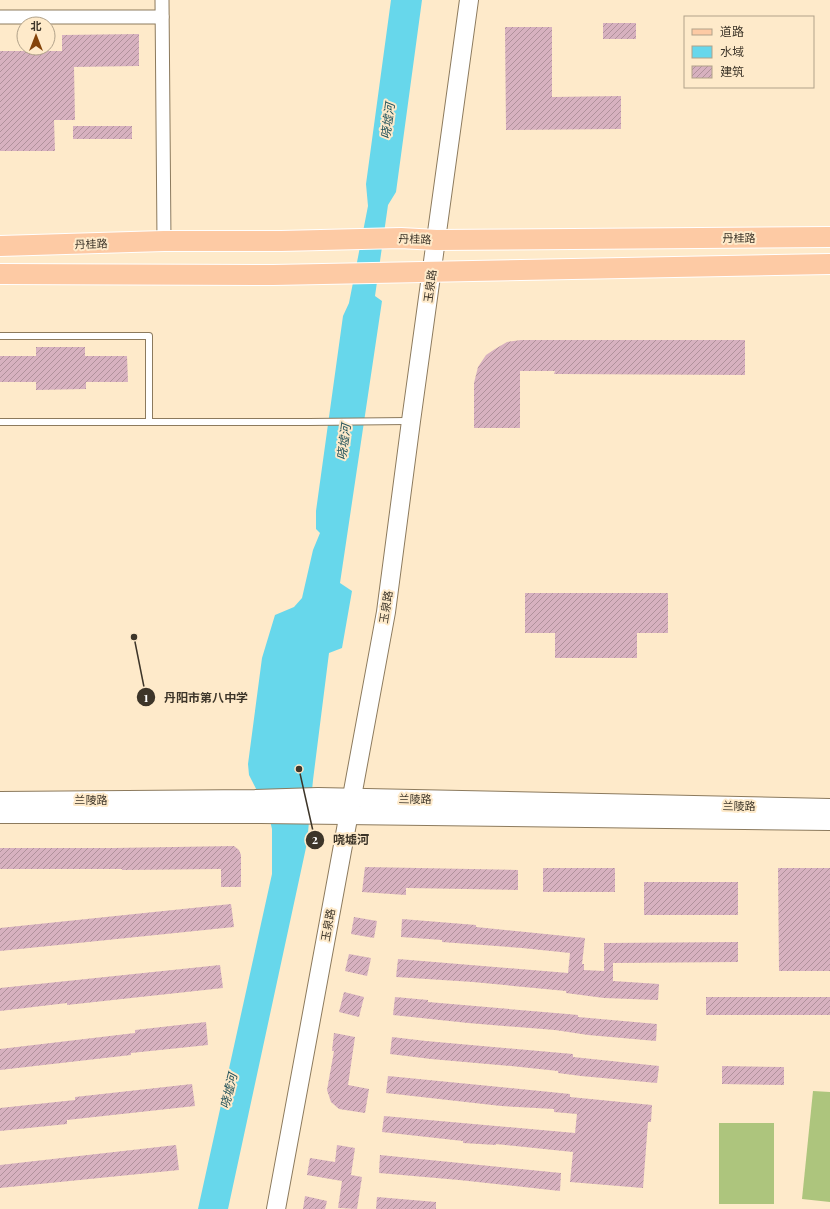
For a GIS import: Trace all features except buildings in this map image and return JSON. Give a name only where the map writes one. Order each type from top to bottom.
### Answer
[{"type":"main road","name":"丹桂路","points":[[0,246],[164,241],[344,240],[401,238],[436,240],[830,237]]},
{"type":"main road","points":[[0,274],[272,274],[830,264]]},
{"type":"street","points":[[162,0],[164,241]]},
{"type":"street","name":"玉泉路","points":[[276,1209],[386,612],[469,0]]},
{"type":"street","points":[[0,16],[162,17]]},
{"type":"street","name":"兰陵路","points":[[0,801],[258,807]]},
{"type":"street","name":"兰陵路","points":[[0,814],[319,806],[830,808]]},
{"type":"street","name":"兰陵路","points":[[350,806],[830,821]]},
{"type":"lane","points":[[0,336],[150,336],[150,422]]},
{"type":"lane","points":[[0,422],[411,421]]},
{"type":"green space","points":[[813,1091],[830,1092],[830,1202],[802,1199]]},
{"type":"green space","points":[[719,1123],[774,1123],[774,1204],[719,1204]]},
{"type":"water","points":[[391,0],[422,0],[396,192],[388,205],[375,296],[382,301],[340,583],[352,591],[342,648],[329,653],[313,780],[307,843],[228,1209],[198,1209],[272,874],[272,829],[268,812],[249,775],[248,764],[262,658],[275,615],[294,607],[302,598],[313,550],[320,533],[316,529],[316,511],[343,316],[349,303],[368,206],[366,184]]},
{"type":"place","name":"丹阳市第八中学","points":[[134,637]]},
{"type":"place","name":"哓墟河","points":[[299,769]]}]
